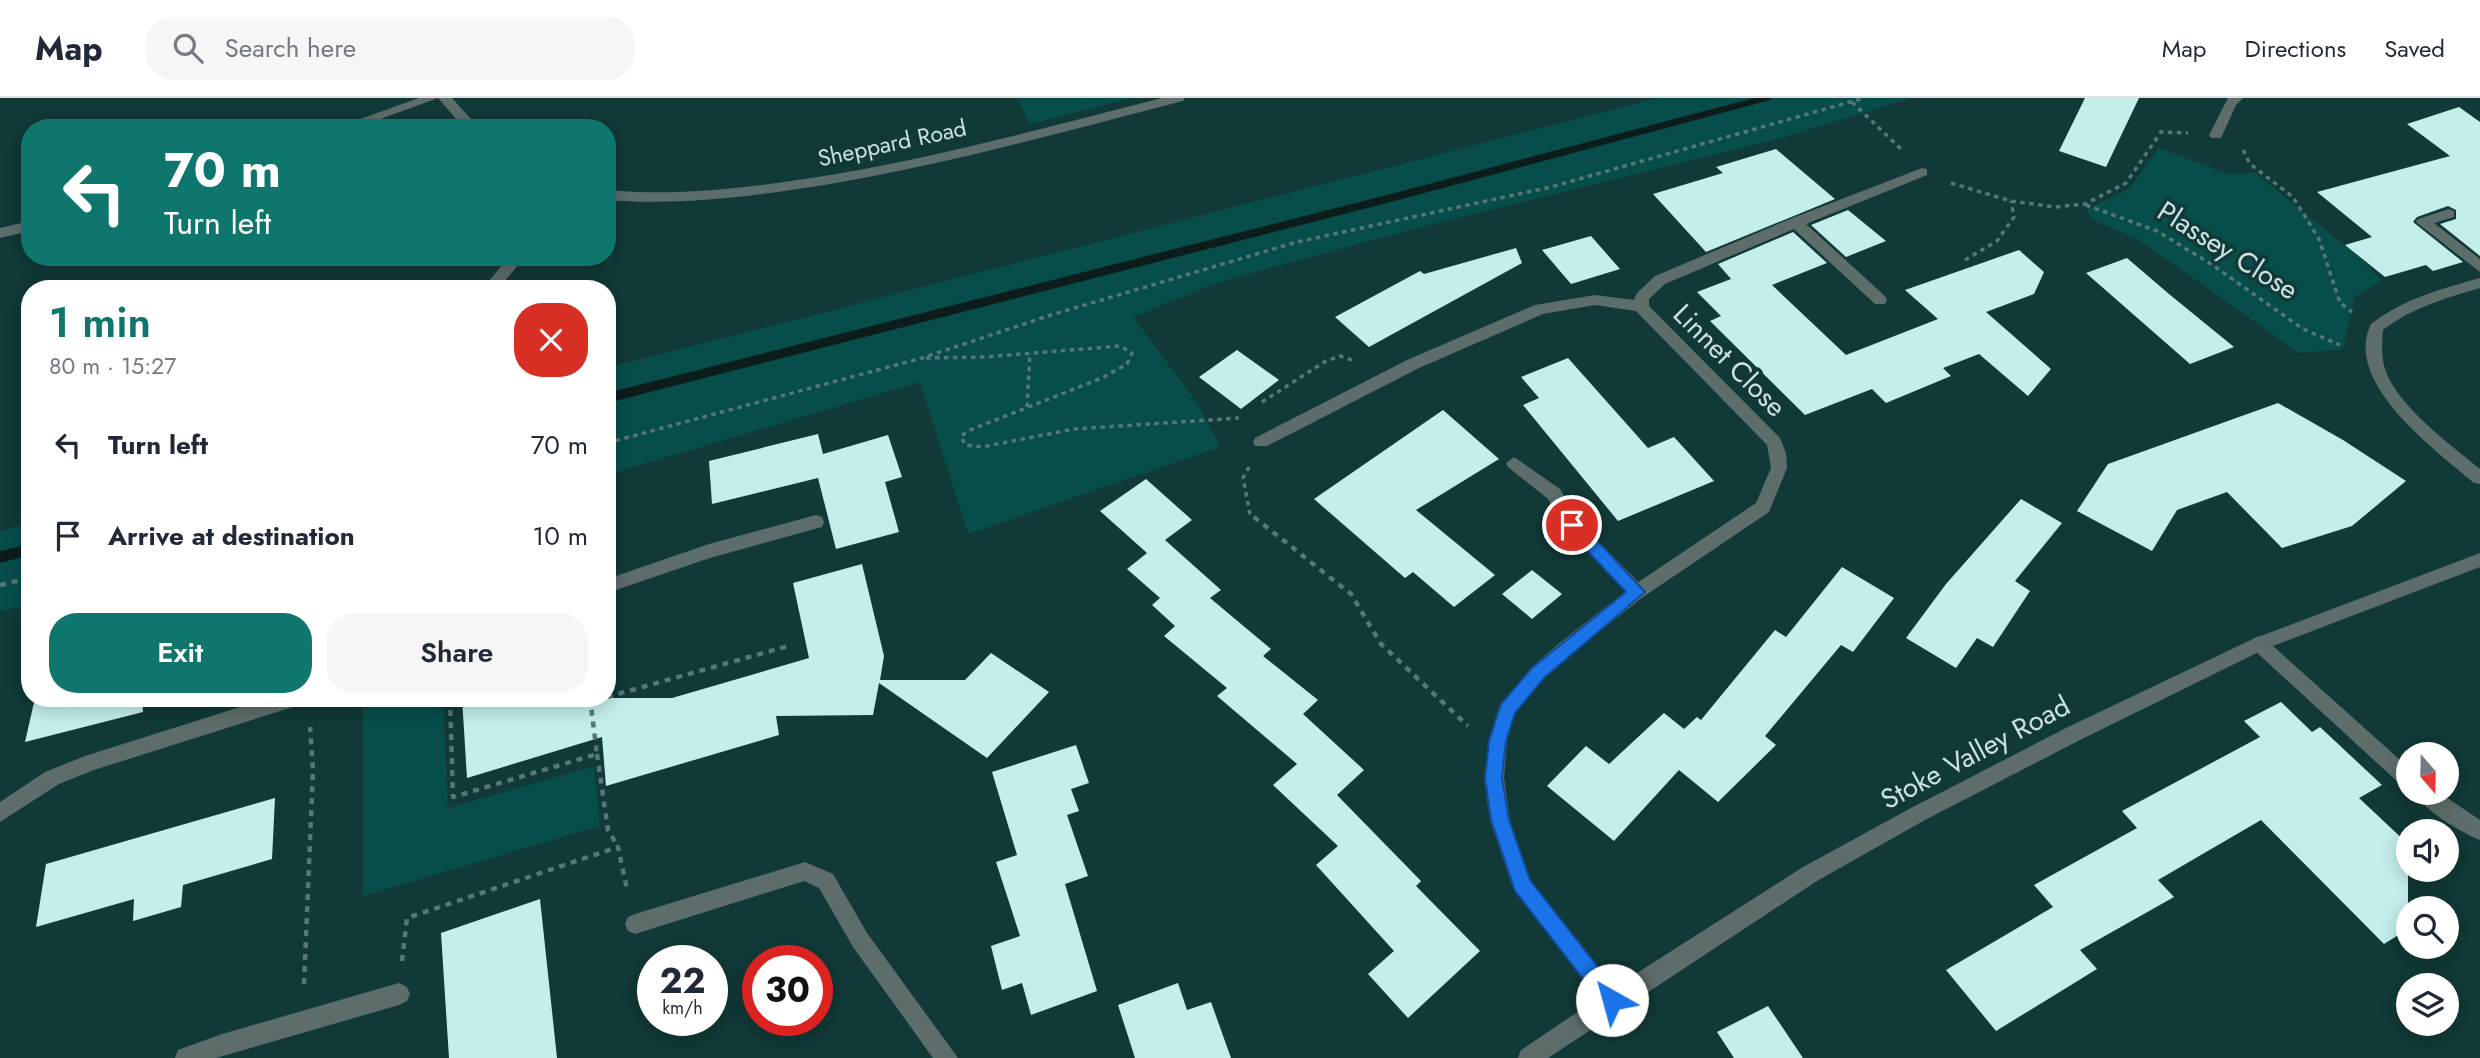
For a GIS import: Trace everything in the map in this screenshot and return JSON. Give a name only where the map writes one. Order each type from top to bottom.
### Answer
[{"type":"street","points":[[369,119],[432,98]]},
{"type":"street","points":[[445,98],[464,119]]},
{"type":"street","name":"Sheppard Road","points":[[616,196],[657,198],[741,194],[899,169],[1178,98]]},
{"type":"street","points":[[2218,131],[2230,103],[2236,98]]},
{"type":"street","name":"Linnet Close","points":[[1640,307],[1642,297],[1660,280],[1795,222],[1922,172]]},
{"type":"street","points":[[2449,214],[2423,222],[2480,267]]},
{"type":"street","points":[[1795,222],[1880,300]]},
{"type":"street","points":[[0,233],[21,228]]},
{"type":"street","points":[[497,280],[510,266]]},
{"type":"street","points":[[2480,283],[2415,301],[2389,316],[2376,328],[2374,353],[2380,377],[2392,396],[2480,478]]},
{"type":"street","name":"Linnet Close","points":[[1261,442],[1413,363],[1540,309],[1595,300],[1622,302],[1640,307],[1774,442],[1779,453],[1779,468],[1763,507],[1637,592],[1538,673],[1507,709],[1496,753],[1494,778],[1500,820],[1522,885],[1612,1000]]},
{"type":"street","points":[[1514,463],[1554,494],[1572,525],[1637,592]]},
{"type":"street","points":[[616,583],[709,551],[816,522]]},
{"type":"street","name":"Stoke Valley Road","points":[[1529,1058],[1612,1000],[1810,874],[1918,814],[2075,733],[2259,644],[2480,560]]},
{"type":"street","points":[[2259,644],[2396,768]]},
{"type":"street","points":[[0,813],[52,778],[92,762],[267,707]]},
{"type":"street","points":[[2440,805],[2480,831]]},
{"type":"street","points":[[635,924],[805,872],[826,881],[860,940],[947,1058]]},
{"type":"street","points":[[186,1058],[399,993]]},
{"type":"path","points":[[616,441],[922,358],[1051,315],[1297,242],[1551,187],[1864,98]]},
{"type":"path","points":[[1852,102],[1898,145]]},
{"type":"path","points":[[1944,181],[2011,201],[2056,206],[2085,204],[2126,183],[2161,132],[2218,131],[2240,144],[2250,164],[2293,197],[2319,239],[2332,281]]},
{"type":"path","points":[[1965,260],[1997,241],[2014,217],[2011,201]]},
{"type":"path","name":"Plassey Close","points":[[2085,204],[2157,231],[2211,264],[2303,329]]},
{"type":"path","points":[[922,358],[1120,346],[1132,353],[1127,364],[1102,378],[970,430],[961,436],[965,445],[982,447],[1074,429],[1238,417],[1261,442],[1243,478],[1250,514],[1351,594],[1381,645],[1496,753]]},
{"type":"path","points":[[1027,407],[1030,353]]},
{"type":"path","points":[[0,585],[21,580]]},
{"type":"path","points":[[616,695],[792,645]]},
{"type":"path","points":[[450,707],[453,797],[597,754]]},
{"type":"path","points":[[591,707],[608,830],[618,847],[635,924]]},
{"type":"path","points":[[303,1022],[313,770],[310,722]]},
{"type":"path","points":[[399,993],[407,918],[618,847]]},
{"type":"shaded area","points":[[1017,98],[1132,98],[1030,124]]},
{"type":"shaded area","points":[[1658,98],[1911,98],[1782,138],[1432,224],[1222,281],[1133,317],[1198,404],[1220,447],[968,534],[920,382],[616,472],[616,366]]},
{"type":"shaded area","points":[[2159,148],[2231,175],[2254,172],[2361,258],[2381,280],[2354,298],[2343,349],[2299,353],[2139,240],[2093,220],[2086,210],[2129,189]]},
{"type":"shaded area","points":[[21,525],[21,606],[0,612],[0,531]]},
{"type":"shaded area","points":[[363,707],[443,707],[448,808],[594,766],[600,826],[363,896]]},
{"type":"building","points":[[2085,98],[2139,98],[2106,167],[2059,151]]},
{"type":"building","points":[[2459,107],[2480,122],[2480,256],[2440,224],[2456,219],[2456,210],[2448,206],[2417,217],[2413,222],[2463,262],[2433,271],[2426,265],[2385,277],[2345,245],[2372,237],[2317,192],[2450,156],[2407,124]]},
{"type":"building","points":[[1776,149],[1835,199],[1706,252],[1653,194],[1723,173],[1716,167]]},
{"type":"building","points":[[1848,210],[1886,241],[1846,257],[1811,225]]},
{"type":"building","points":[[1793,232],[1827,263],[1772,285],[1846,355],[1938,319],[1905,290],[2019,250],[2044,272],[2034,294],[1986,312],[2051,369],[2028,396],[1979,354],[1943,368],[1951,376],[1886,403],[1872,389],[1805,415],[1710,321],[1721,316],[1697,292],[1731,279],[1718,264]]},
{"type":"building","points":[[1591,236],[1620,269],[1571,284],[1542,250]]},
{"type":"building","points":[[1516,248],[1522,263],[1369,347],[1335,317],[1420,271],[1424,274]]},
{"type":"building","points":[[2127,258],[2234,347],[2190,364],[2086,273]]},
{"type":"building","points":[[1237,350],[1279,380],[1241,409],[1199,377]]},
{"type":"building","points":[[1568,358],[1648,448],[1674,437],[1714,481],[1618,521],[1523,405],[1539,398],[1521,377]]},
{"type":"building","points":[[2278,403],[2343,440],[2406,481],[2352,526],[2282,548],[2227,492],[2177,510],[2152,551],[2077,511],[2108,464]]},
{"type":"building","points":[[1443,410],[1499,459],[1416,510],[1495,575],[1454,607],[1413,572],[1405,578],[1314,499]]},
{"type":"building","points":[[818,434],[823,454],[888,435],[902,477],[885,482],[899,532],[836,549],[818,478],[712,504],[709,461]]},
{"type":"building","points":[[1146,479],[1192,520],[1165,540],[1221,590],[1210,598],[1271,649],[1263,656],[1318,700],[1303,714],[1364,770],[1337,795],[1421,881],[1416,886],[1480,951],[1408,1018],[1368,974],[1394,951],[1316,865],[1338,846],[1273,785],[1297,764],[1217,696],[1227,688],[1164,636],[1175,626],[1152,605],[1160,598],[1127,569],[1147,553],[1100,511]]},
{"type":"building","points":[[2021,499],[2062,523],[2015,581],[2030,591],[1993,647],[1977,638],[1956,668],[1906,638],[1946,584]]},
{"type":"building","points":[[862,564],[884,656],[880,680],[965,680],[991,653],[1049,692],[987,758],[879,683],[873,715],[776,716],[779,735],[606,786],[602,737],[467,778],[463,707],[616,707],[616,698],[672,698],[809,658],[793,583]]},
{"type":"building","points":[[1842,567],[1894,598],[1853,652],[1841,645],[1765,736],[1776,745],[1718,802],[1679,770],[1614,841],[1547,786],[1586,746],[1609,764],[1664,713],[1684,729],[1697,717],[1701,720],[1775,630],[1786,637]]},
{"type":"building","points":[[1532,570],[1562,594],[1532,619],[1502,594]]},
{"type":"building","points":[[2281,702],[2312,732],[2320,727],[2382,785],[2359,798],[2396,833],[2396,882],[2408,882],[2408,896],[2396,896],[2396,936],[2384,944],[2261,820],[2158,880],[2174,897],[2080,950],[2097,969],[1996,1031],[1946,970],[2053,907],[2034,885],[2137,828],[2122,811],[2260,737],[2244,721]]},
{"type":"building","points":[[33,707],[143,707],[143,712],[25,742]]},
{"type":"building","points":[[1076,745],[1089,783],[1071,789],[1079,811],[1067,815],[1088,876],[1065,884],[1097,991],[1031,1015],[1022,983],[1002,990],[991,946],[1020,936],[996,862],[1017,855],[992,772]]},
{"type":"building","points":[[275,798],[272,859],[183,885],[181,907],[133,921],[134,899],[36,927],[46,864]]},
{"type":"building","points":[[540,899],[557,1058],[449,1058],[441,933]]},
{"type":"building","points":[[1178,983],[1187,1010],[1211,1002],[1231,1058],[1135,1058],[1118,1005]]},
{"type":"building","points":[[1768,1006],[1803,1058],[1734,1058],[1717,1032]]},
{"type":"waterway","points":[[616,396],[1391,198],[1766,98]]},
{"type":"waterway","points":[[0,557],[21,551]]},
{"type":"route","points":[[1572,525],[1637,592],[1562,651],[1538,673],[1507,709],[1498,741],[1494,778],[1500,820],[1522,885],[1612,1000]]}]
